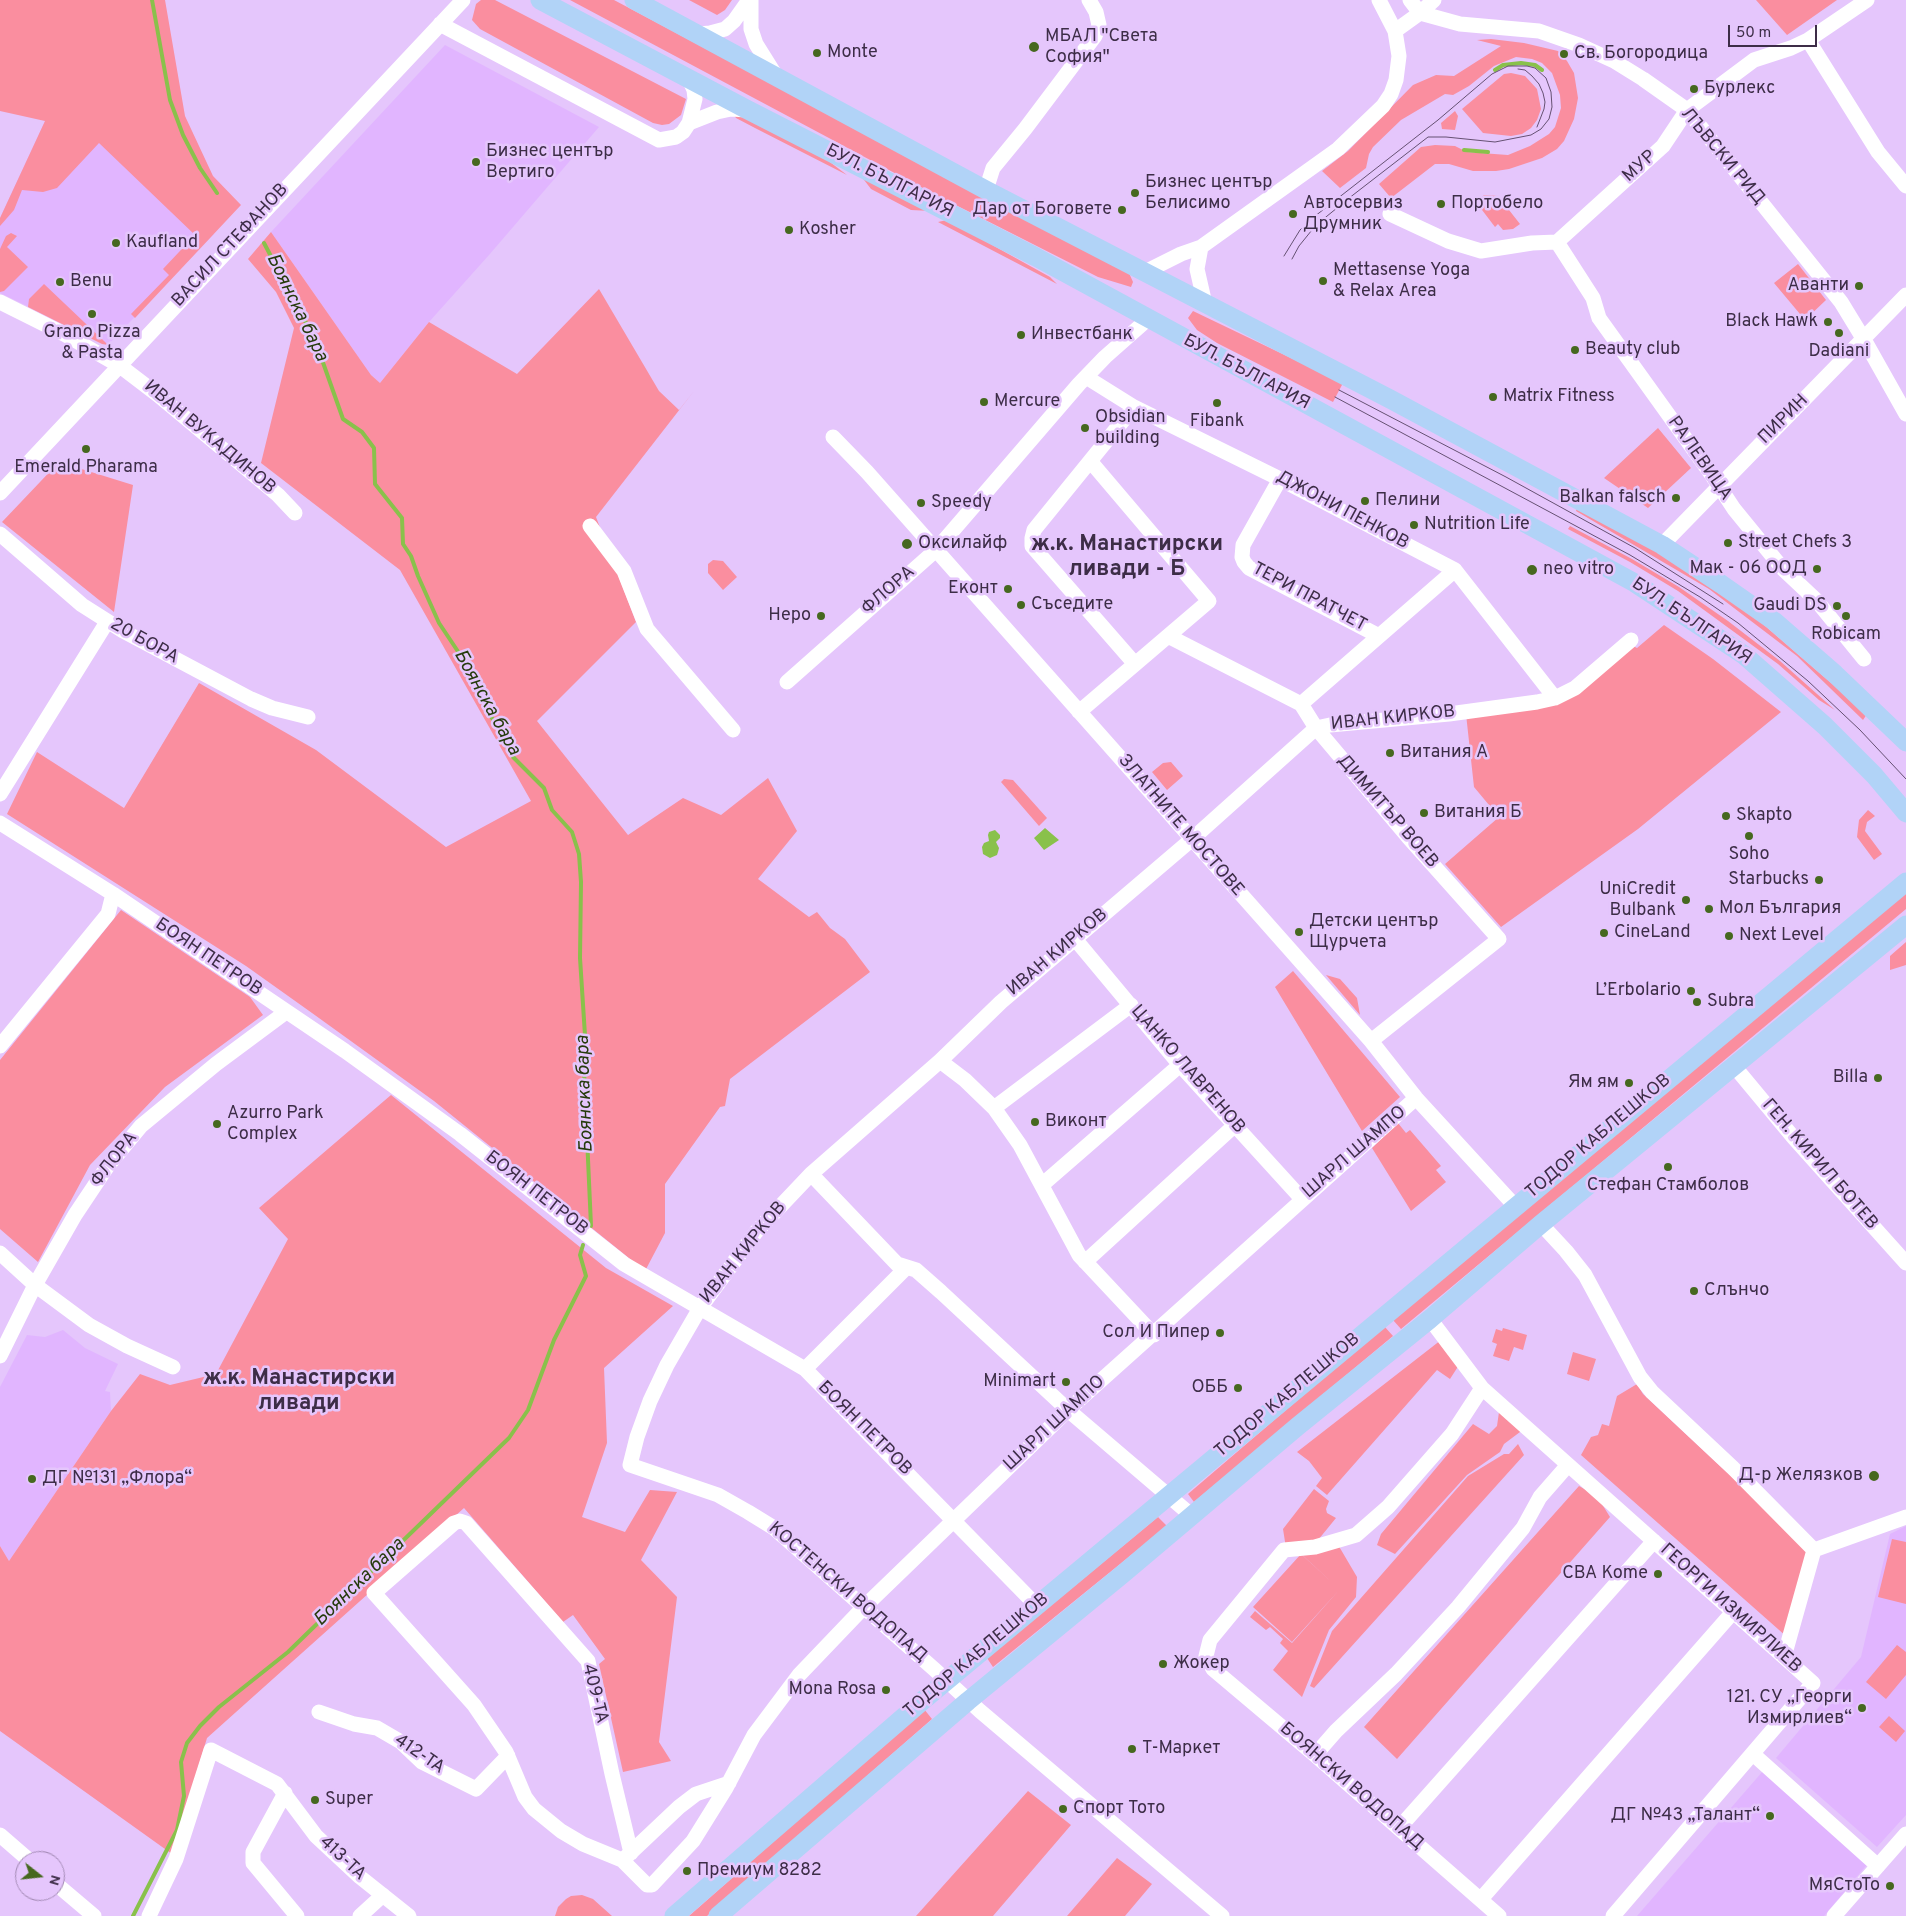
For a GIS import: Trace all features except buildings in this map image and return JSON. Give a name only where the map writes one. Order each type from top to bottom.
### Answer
[{"type":"main road","name":"БУЛ. БЪЛГАРИЯ","points":[[540,0],[748,110],[1036,257],[1635,583],[1744,655],[1825,726],[1874,775],[1906,813]]},
{"type":"main road","points":[[634,0],[986,190],[1399,404],[1662,545],[1774,621],[1835,674],[1906,742]]},
{"type":"main road","name":"ТОДОР КАБЛЕШКОВ","points":[[674,1916],[947,1680],[1906,882]]},
{"type":"main road","name":"ТОДОР КАБЛЕШКОВ","points":[[718,1916],[968,1700],[1430,1319],[1541,1224],[1906,925]]},
{"type":"street","name":"ВАСИЛ СТЕФАНОВ","points":[[0,493],[463,0]]},
{"type":"street","points":[[699,34],[725,28],[734,21],[750,0]]},
{"type":"street","points":[[750,0],[751,29],[756,44],[776,76]]},
{"type":"street","points":[[986,190],[993,168],[1025,130],[1095,36],[1099,26],[1096,12],[1089,0]]},
{"type":"street","points":[[1145,272],[1181,254],[1201,247],[1338,149],[1383,106],[1391,94],[1399,56],[1395,32],[1379,0]]},
{"type":"street","points":[[1410,0],[1420,13]]},
{"type":"street","points":[[1395,32],[1434,0]]},
{"type":"street","name":"МУР","points":[[1557,242],[1663,146],[1687,110],[1754,60],[1791,48],[1808,40],[1867,0]]},
{"type":"street","name":"ЛЪВСКИ РИД","points":[[1420,13],[1460,24],[1539,31],[1579,45],[1614,61],[1687,110],[1840,302],[1864,339],[1906,414]]},
{"type":"street","points":[[440,24],[653,139],[665,140],[676,137],[683,132],[689,123],[695,99],[694,90],[689,79]]},
{"type":"street","points":[[1808,40],[1878,152],[1906,186]]},
{"type":"street","points":[[689,123],[717,112],[731,109],[748,110]]},
{"type":"street","points":[[1390,214],[1448,242],[1480,251],[1532,242],[1557,242]]},
{"type":"street","name":"РАЛЕВИЦА","points":[[1557,242],[1593,298],[1598,318],[1734,509],[1783,569],[1816,600],[1864,659]]},
{"type":"street","points":[[1201,247],[1196,269],[1205,304]]},
{"type":"street","name":"ПИРИН","points":[[1662,545],[1906,295]]},
{"type":"street","name":"ИВАН ВУКАДИНОВ","points":[[0,302],[64,334],[120,366],[158,395],[270,489],[295,513]]},
{"type":"street","name":"ФЛОРА","points":[[787,682],[936,550],[1086,377],[1148,319]]},
{"type":"street","name":"ДЖОНИ ПЕНКОВ","points":[[1086,377],[1134,407],[1280,479],[1455,570],[1555,698]]},
{"type":"street","points":[[1134,407],[1034,530],[1032,546],[1135,664]]},
{"type":"street","name":"ЗЛАТНИТЕ МОСТОВЕ","points":[[838,442],[863,466],[1371,1041],[1416,1098],[1515,1206]]},
{"type":"street","points":[[1079,712],[1210,601],[1091,462]]},
{"type":"street","name":"ТЕРИ ПРАТЧЕТ","points":[[1280,479],[1243,545],[1242,557],[1244,562],[1249,568],[1379,636]]},
{"type":"street","points":[[590,526],[624,571],[647,629],[733,730]]},
{"type":"street","name":"20 БОРА","points":[[0,534],[82,605],[107,622],[250,699],[272,708],[308,717]]},
{"type":"street","points":[[1168,636],[1301,704],[1455,570]]},
{"type":"street","points":[[0,794],[107,622]]},
{"type":"street","name":"ИВАН КИРКОВ","points":[[630,1465],[637,1437],[650,1401],[675,1349],[700,1308],[756,1232],[811,1174],[940,1061],[1001,1002],[1192,840],[1316,728],[1330,725],[1458,713],[1555,698],[1575,688],[1631,640]]},
{"type":"street","name":"ДИМИТЪР ВОЕВ","points":[[1301,704],[1316,728],[1408,837],[1498,939],[1371,1041]]},
{"type":"street","name":"БОЯН ПЕТРОВ","points":[[0,823],[113,894],[345,1051],[444,1123],[624,1264],[805,1369],[1037,1606]]},
{"type":"street","points":[[0,1046],[108,914],[113,894]]},
{"type":"street","name":"ЦАНКО ЛАВРЕНОВ","points":[[1075,939],[1180,1065],[1302,1199]]},
{"type":"street","points":[[994,1108],[1131,1005]]},
{"type":"street","name":"ФЛОРА","points":[[0,1356],[34,1285],[75,1215],[107,1167],[141,1126],[216,1064],[286,1012]]},
{"type":"street","points":[[940,1061],[965,1080],[994,1108],[1020,1145],[1079,1255],[1154,1334]]},
{"type":"street","points":[[1042,1184],[1180,1065]]},
{"type":"street","name":"ГЕН. КИРИЛ БОТЕВ","points":[[1734,1066],[1793,1138],[1906,1263]]},
{"type":"street","name":"ШАРЛ ШАМПО","points":[[627,1857],[647,1885],[652,1885],[693,1841],[729,1783],[754,1735],[799,1675],[864,1607],[1068,1410],[1416,1098]]},
{"type":"street","points":[[1085,1262],[1234,1126]]},
{"type":"street","points":[[811,1174],[897,1264],[916,1270],[1068,1410],[1191,1515]]},
{"type":"street","points":[[1541,1224],[1566,1251],[1584,1275],[1640,1377],[1652,1392],[1733,1468],[1814,1550]]},
{"type":"street","points":[[0,1253],[34,1285],[88,1325],[127,1346],[173,1367]]},
{"type":"street","points":[[805,1369],[906,1268]]},
{"type":"street","name":"ГЕОРГИ ИЗМИРЛИЕВ","points":[[1430,1319],[1482,1388],[1813,1684],[1612,1916]]},
{"type":"street","name":"БОЯНСКИ ВОДОПАД","points":[[1482,1388],[1452,1434],[1388,1507],[1356,1535],[1315,1546],[1284,1550],[1210,1640],[1206,1656],[1213,1669],[1315,1755],[1499,1916]]},
{"type":"street","name":"КОСТЕНСКИ ВОДОПАД","points":[[630,1465],[718,1495],[755,1516],[788,1539],[968,1700],[1222,1916]]},
{"type":"street","points":[[1315,1755],[1336,1731],[1396,1674],[1458,1607],[1523,1528],[1540,1497],[1568,1465]]},
{"type":"street","points":[[1814,1550],[1906,1517]]},
{"type":"street","name":"409-ТА","points":[[508,1756],[474,1705],[374,1594],[454,1523],[460,1521],[466,1523],[588,1661],[627,1857]]},
{"type":"street","points":[[1399,1828],[1654,1541]]},
{"type":"street","points":[[1784,1657],[1814,1550]]},
{"type":"street","points":[[1481,1899],[1733,1612]]},
{"type":"street","name":"412-ТА","points":[[319,1712],[354,1724],[377,1728],[401,1742],[422,1762],[476,1788],[508,1756]]},
{"type":"street","name":"413-ТА","points":[[149,1916],[176,1858],[211,1750],[277,1784],[316,1836],[383,1896],[409,1916]]},
{"type":"street","points":[[1753,1754],[1878,1866]]},
{"type":"street","points":[[508,1756],[525,1797],[546,1820],[583,1844],[627,1857],[679,1806],[696,1794],[729,1783]]},
{"type":"street","points":[[285,1793],[252,1852],[253,1863],[297,1916]]},
{"type":"street","points":[[1834,1916],[1906,1834]]},
{"type":"street","points":[[0,1835],[18,1851]]},
{"type":"street","points":[[65,1891],[94,1916]]},
{"type":"street","points":[[360,1916],[383,1896]]},
{"type":"shaded area","points":[[0,0],[165,0],[185,116],[213,176],[241,205],[135,318],[131,314],[169,275],[163,269],[195,235],[99,143],[57,188],[43,192],[22,190],[14,210],[0,226],[0,218],[45,121],[0,111]]},
{"type":"shaded area","points":[[481,0],[495,0],[686,99],[681,115],[669,124],[653,123],[480,29],[472,20],[476,4]]},
{"type":"shaded area","points":[[570,0],[614,0],[1129,273],[1133,282],[1131,287],[1098,277],[934,194]]},
{"type":"shaded area","points":[[689,0],[732,0],[725,10],[717,15]]},
{"type":"shaded area","points":[[1756,0],[1837,0],[1787,35]]},
{"type":"shaded area","points":[[1491,39],[1524,43],[1558,51],[1567,61],[1574,73],[1578,98],[1574,119],[1564,141],[1557,149],[1542,158],[1509,169],[1496,171],[1473,171],[1449,164],[1435,164],[1391,198],[1379,184],[1421,147],[1435,145],[1455,146],[1467,152],[1508,155],[1530,146],[1549,134],[1555,127],[1561,108],[1560,95],[1552,73],[1542,63],[1532,59],[1516,57],[1494,66],[1469,86],[1453,95],[1445,94],[1401,120],[1373,147],[1369,154],[1366,168],[1340,188],[1322,171],[1348,151],[1413,85],[1436,75],[1454,76],[1501,46],[1477,40]]},
{"type":"shaded area","points":[[445,45],[599,127],[429,322],[380,383],[371,375],[271,232]]},
{"type":"shaded area","points":[[1511,73],[1525,76],[1537,89],[1541,109],[1537,120],[1531,128],[1522,134],[1511,136],[1483,133],[1462,109],[1504,74]]},
{"type":"shaded area","points":[[1455,111],[1458,116],[1455,130],[1442,129],[1441,123]]},
{"type":"shaded area","points":[[734,115],[750,119],[822,156],[847,175],[736,118]]},
{"type":"shaded area","points":[[45,121],[111,136],[214,234],[108,345],[0,293],[0,218]]},
{"type":"shaded area","points":[[858,172],[931,211],[911,210],[871,189]]},
{"type":"shaded area","points":[[1484,195],[1498,196],[1520,224],[1513,229],[1503,230],[1498,224],[1495,227],[1479,206],[1483,203],[1480,199]]},
{"type":"shaded area","points":[[947,220],[1050,277],[1057,284],[938,222]]},
{"type":"shaded area","points":[[271,232],[371,375],[380,383],[429,322],[517,374],[599,289],[659,391],[679,410],[694,391],[596,517],[636,622],[537,721],[628,835],[683,798],[721,815],[768,778],[797,831],[758,879],[809,917],[817,912],[830,928],[845,939],[870,972],[730,1079],[725,1106],[720,1107],[665,1184],[665,1233],[645,1271],[434,1101],[312,1013],[246,966],[7,814],[37,752],[124,808],[199,683],[316,750],[446,847],[531,801],[400,570],[261,463],[294,328],[276,292],[248,259]]},
{"type":"shaded area","points":[[11,233],[17,236],[7,247],[28,267],[4,291],[0,292],[0,249],[6,236]]},
{"type":"shaded area","points":[[1798,264],[1826,300],[1805,320],[1774,283]]},
{"type":"shaded area","points":[[44,284],[108,345],[102,344],[28,307],[29,299]]},
{"type":"shaded area","points":[[1193,311],[1343,383],[1333,402],[1217,343],[1197,330],[1188,318]]},
{"type":"shaded area","points":[[1658,428],[1691,468],[1648,508],[1604,478]]},
{"type":"shaded area","points":[[59,462],[133,485],[114,612],[2,522]]},
{"type":"shaded area","points":[[1577,508],[1658,552],[1757,619],[1867,714],[1863,720],[1797,656],[1709,589],[1576,511]]},
{"type":"shaded area","points":[[1570,526],[1679,587],[1728,621],[1780,661],[1835,710],[1819,700],[1778,664],[1678,591],[1630,562],[1568,529]]},
{"type":"shaded area","points":[[713,560],[723,561],[737,577],[723,590],[708,573],[708,564]]},
{"type":"shaded area","points":[[1664,625],[1713,659],[1781,712],[1638,829],[1501,927],[1445,864],[1499,817],[1474,787],[1466,714],[1547,705],[1631,645],[1637,648]]},
{"type":"shaded area","points":[[1171,762],[1183,776],[1167,790],[1152,772],[1163,763]]},
{"type":"shaded area","points":[[1004,779],[1013,780],[1047,818],[1039,826],[1001,782]]},
{"type":"shaded area","points":[[1868,810],[1875,816],[1867,822],[1865,831],[1882,854],[1874,860],[1857,837],[1859,820]]},
{"type":"shaded area","points":[[1045,828],[1059,840],[1044,850],[1034,838]]},
{"type":"shaded area","points":[[995,830],[1000,835],[996,842],[999,848],[997,855],[990,858],[983,854],[982,847],[984,843],[989,841],[989,832]]},
{"type":"shaded area","points":[[1906,893],[1906,909],[1401,1329],[1393,1320]]},
{"type":"shaded area","points":[[121,910],[250,997],[263,1015],[165,1087],[90,1165],[38,1262],[0,1229],[0,1060]]},
{"type":"shaded area","points":[[1906,942],[1906,965],[1890,970],[1890,956]]},
{"type":"shaded area","points":[[1293,971],[1400,1097],[1362,1131],[1275,987]]},
{"type":"shaded area","points":[[1326,975],[1340,979],[1357,998],[1360,1015]]},
{"type":"shaded area","points":[[391,1095],[606,1268],[673,1306],[604,1368],[607,1443],[582,1517],[625,1532],[650,1490],[677,1492],[641,1560],[677,1597],[659,1742],[671,1761],[623,1772],[599,1664],[605,1659],[573,1615],[563,1622],[464,1508],[207,1738],[172,1854],[0,1731],[0,1546],[9,1561],[111,1411],[140,1374],[170,1385],[216,1374],[288,1239],[259,1208]]},
{"type":"shaded area","points":[[1398,1123],[1406,1133],[1410,1130],[1441,1166],[1436,1170],[1446,1182],[1411,1211],[1372,1148]]},
{"type":"shaded area","points":[[1384,1326],[1393,1336],[1194,1502],[1188,1494]]},
{"type":"shaded area","points":[[1503,1328],[1527,1335],[1523,1350],[1514,1347],[1509,1361],[1493,1356],[1497,1344],[1492,1342],[1496,1329],[1502,1331]]},
{"type":"shaded area","name":"ДГ №131 „Флора“","points":[[63,1330],[85,1348],[118,1364],[105,1391],[110,1392],[111,1411],[9,1561],[0,1546],[0,1387],[27,1335],[45,1337]]},
{"type":"shaded area","points":[[1441,1340],[1459,1365],[1450,1379],[1437,1370],[1327,1495],[1316,1486],[1322,1478],[1309,1461],[1297,1452]]},
{"type":"shaded area","points":[[1573,1352],[1596,1359],[1589,1381],[1567,1374]]},
{"type":"shaded area","points":[[1637,1384],[1643,1394],[1811,1551],[1787,1637],[1581,1455],[1591,1437],[1598,1435],[1602,1424],[1609,1426],[1617,1396]]},
{"type":"shaded area","points":[[1499,1412],[1524,1429],[1504,1444],[1500,1452],[1467,1475],[1395,1554],[1377,1545],[1381,1534],[1473,1424],[1489,1434],[1497,1426]]},
{"type":"shaded area","points":[[1518,1444],[1524,1455],[1314,1688],[1310,1686],[1332,1631],[1468,1476],[1504,1454],[1509,1454]]},
{"type":"shaded area","points":[[1579,1486],[1597,1496],[1610,1517],[1397,1759],[1364,1727]]},
{"type":"shaded area","points":[[1314,1489],[1329,1501],[1326,1509],[1327,1513],[1336,1518],[1314,1545],[1286,1548],[1283,1529]]},
{"type":"shaded area","points":[[1158,1517],[1167,1526],[993,1667],[987,1658]]},
{"type":"shaded area","name":"121. СУ „Георги Измирлиев“","points":[[1906,1526],[1906,1815],[1877,1847],[1776,1758],[1861,1657],[1890,1534]]},
{"type":"shaded area","points":[[1892,1539],[1906,1542],[1906,1604],[1878,1597]]},
{"type":"shaded area","points":[[1337,1543],[1357,1577],[1356,1597],[1329,1630],[1302,1697],[1273,1670],[1288,1651],[1280,1643],[1283,1639],[1270,1627],[1266,1630],[1250,1617],[1255,1611],[1292,1643],[1340,1589],[1292,1642],[1253,1607],[1301,1554],[1336,1586],[1298,1551]]},
{"type":"shaded area","points":[[1897,1645],[1906,1652],[1906,1675],[1886,1699],[1866,1682]]},
{"type":"shaded area","points":[[924,1709],[932,1719],[707,1916],[689,1916]]},
{"type":"shaded area","points":[[1889,1716],[1905,1731],[1896,1742],[1879,1727]]},
{"type":"shaded area","name":"ДГ №43 „Талант“","points":[[1763,1771],[1870,1861],[1824,1916],[1637,1916]]},
{"type":"shaded area","points":[[1028,1791],[1071,1825],[993,1916],[916,1916]]},
{"type":"shaded area","points":[[1117,1858],[1152,1884],[1125,1916],[1067,1916]]},
{"type":"shaded area","points":[[582,1895],[593,1899],[612,1916],[555,1916],[558,1907],[566,1899],[571,1896]]},
{"type":"waterway","name":"Боянска бара","points":[[152,0],[170,100],[183,135],[200,168],[217,193]]},
{"type":"waterway","points":[[1495,70],[1503,65],[1521,63],[1535,65],[1542,70]]},
{"type":"waterway","points":[[1464,150],[1488,152]]},
{"type":"waterway","name":"Боянска бара","points":[[264,243],[315,340],[343,419],[362,432],[374,448],[375,484],[402,518],[403,544],[411,556],[439,623],[461,656],[513,757],[544,788],[552,810],[572,832],[579,854],[581,882],[580,958],[586,1051],[584,1070],[591,1226]]},
{"type":"waterway","name":"Боянска бара","points":[[133,1916],[177,1830],[184,1796],[181,1762],[187,1743],[200,1726],[219,1707],[288,1652],[509,1438],[528,1410],[554,1340],[586,1276],[580,1255],[583,1245]]},
{"type":"tram line","points":[[1284,256],[1300,230],[1310,220],[1438,120],[1492,74],[1508,66],[1527,66],[1535,68],[1546,78],[1551,92],[1552,107],[1549,119],[1541,129],[1531,135],[1495,142],[1428,137],[1316,225],[1299,246],[1292,259]]},
{"type":"tram line","points":[[1518,69],[1525,70],[1532,76],[1539,84],[1543,93],[1544,109],[1537,127]]},
{"type":"tram line","points":[[1339,390],[1506,477],[1635,548],[1723,604]]},
{"type":"tram line","points":[[1335,397],[1630,555],[1700,597],[1738,623],[1808,681],[1860,730],[1906,779]]},
{"type":"place","name":"МБАЛ \"Света София\"","points":[[1034,47]]},
{"type":"place","name":"Monte","points":[[817,53]]},
{"type":"place","name":"Св. Богородица","points":[[1564,54]]},
{"type":"place","name":"Бурлекс","points":[[1694,89]]},
{"type":"place","name":"Бизнес център Вертиго","points":[[476,162]]},
{"type":"place","name":"Бизнес център Белисимо","points":[[1135,193]]},
{"type":"place","name":"Портобело","points":[[1441,204]]},
{"type":"place","name":"Дар от Боговете","points":[[1122,210]]},
{"type":"place","name":"Автосервиз Друмник","points":[[1293,214]]},
{"type":"place","name":"Kosher","points":[[789,230]]},
{"type":"place","name":"Kaufland","points":[[116,243]]},
{"type":"place","name":"Mettasense Yoga & Relax Area","points":[[1323,281]]},
{"type":"place","name":"Benu","points":[[60,282]]},
{"type":"place","name":"Аванти","points":[[1859,286]]},
{"type":"place","name":"Grano Pizza & Pasta","points":[[92,314]]},
{"type":"place","name":"Black Hawk","points":[[1828,322]]},
{"type":"place","name":"Dadiani","points":[[1839,333]]},
{"type":"place","name":"Инвестбанк","points":[[1021,335]]},
{"type":"place","name":"Beauty club","points":[[1575,350]]},
{"type":"place","name":"Matrix Fitness","points":[[1493,397]]},
{"type":"place","name":"Mercure","points":[[984,402]]},
{"type":"place","name":"Fibank","points":[[1217,403]]},
{"type":"place","name":"Obsidian building","points":[[1085,428]]},
{"type":"place","name":"Emerald Pharama","points":[[86,449]]},
{"type":"place","name":"Balkan falsch","points":[[1676,498]]},
{"type":"place","name":"Пелини","points":[[1365,501]]},
{"type":"place","name":"Speedy","points":[[921,503]]},
{"type":"place","name":"Nutrition Life","points":[[1414,525]]},
{"type":"place","name":"Street Chefs 3","points":[[1728,543]]},
{"type":"place","name":"Оксилайф","points":[[907,544]]},
{"type":"place","name":"Мак - 06 ООД","points":[[1817,569]]},
{"type":"place","name":"neo vitro","points":[[1532,570]]},
{"type":"place","name":"Еконт","points":[[1008,589]]},
{"type":"place","name":"Съседите","points":[[1021,605]]},
{"type":"place","name":"Gaudi DS","points":[[1837,606]]},
{"type":"place","name":"Неро","points":[[821,616]]},
{"type":"place","name":"Robicam","points":[[1846,616]]},
{"type":"place","name":"Витания А","points":[[1390,753]]},
{"type":"place","name":"Витания Б","points":[[1424,813]]},
{"type":"place","name":"Skapto","points":[[1726,816]]},
{"type":"place","name":"Soho","points":[[1749,836]]},
{"type":"place","name":"Starbucks","points":[[1819,880]]},
{"type":"place","name":"UniCredit Bulbank","points":[[1686,900]]},
{"type":"place","name":"Мол България","points":[[1709,909]]},
{"type":"place","name":"Детски център Щурчета","points":[[1299,932]]},
{"type":"place","name":"CineLand","points":[[1604,933]]},
{"type":"place","name":"Next Level","points":[[1729,936]]},
{"type":"place","name":"L’Erbolario","points":[[1691,991]]},
{"type":"place","name":"Subra","points":[[1697,1002]]},
{"type":"place","name":"Billa","points":[[1878,1078]]},
{"type":"place","name":"Ям ям","points":[[1629,1083]]},
{"type":"place","name":"Виконт","points":[[1035,1122]]},
{"type":"place","name":"Azurro Park Complex","points":[[217,1124]]},
{"type":"place","name":"Стефан Стамболов","points":[[1668,1167]]},
{"type":"place","name":"Слънчо","points":[[1694,1291]]},
{"type":"place","name":"Сол И Пипер","points":[[1220,1333]]},
{"type":"place","name":"Minimart","points":[[1066,1382]]},
{"type":"place","name":"ОББ","points":[[1238,1388]]},
{"type":"place","name":"Д-р Желязков","points":[[1874,1476]]},
{"type":"place","name":"ДГ №131 „Флора“","points":[[32,1479]]},
{"type":"place","name":"CBA Kome","points":[[1658,1574]]},
{"type":"place","name":"Жокер","points":[[1163,1664]]},
{"type":"place","name":"Mona Rosa","points":[[886,1690]]},
{"type":"place","name":"121. СУ „Георги Измирлиев“","points":[[1862,1708]]},
{"type":"place","name":"Т-Маркет","points":[[1132,1749]]},
{"type":"place","name":"Super","points":[[315,1800]]},
{"type":"place","name":"Спорт Тото","points":[[1063,1809]]},
{"type":"place","name":"ДГ №43 „Талант“","points":[[1770,1816]]},
{"type":"place","name":"Премиум 8282","points":[[687,1871]]},
{"type":"place","name":"МяСтоТо","points":[[1890,1886]]},
{"type":"district","name":"ж.к. Манастирски ливади - Б","points":[[1127,558]]},
{"type":"district","name":"ж.к. Манастирски ливади","points":[[299,1392]]}]
